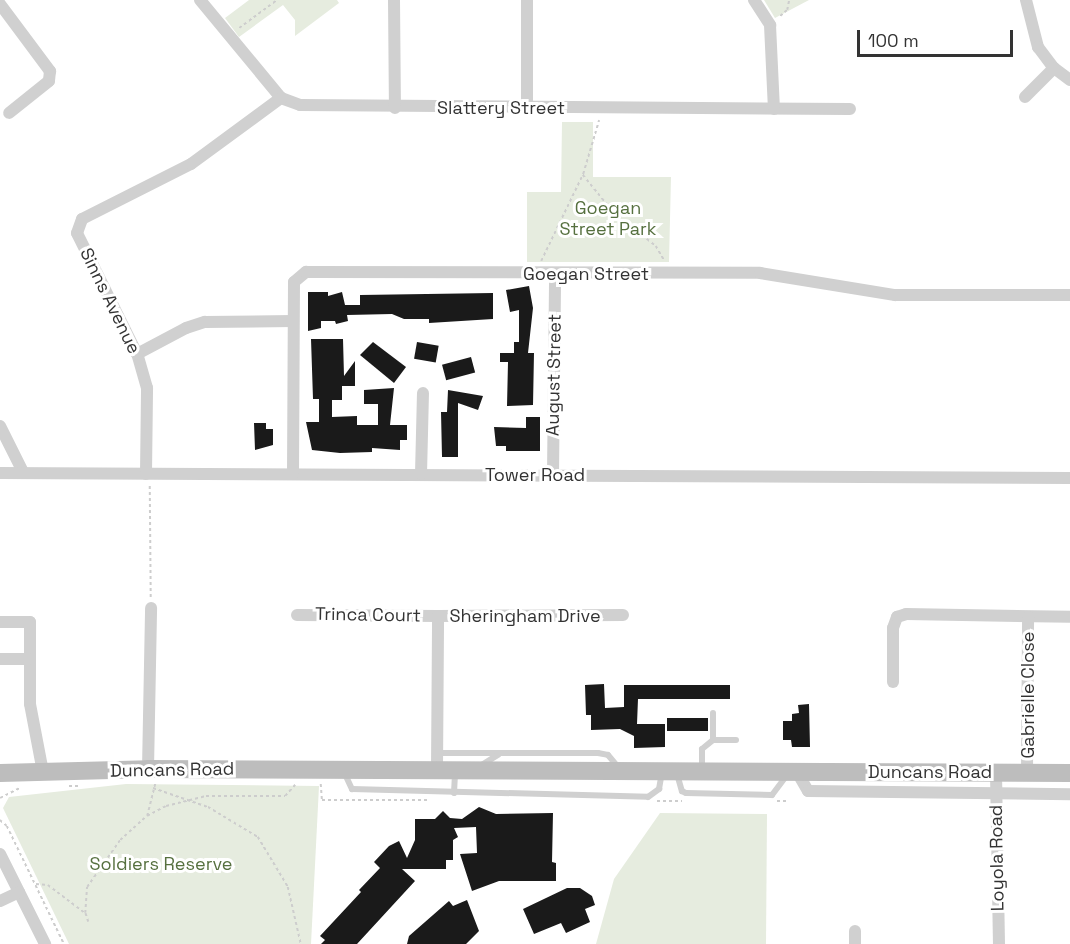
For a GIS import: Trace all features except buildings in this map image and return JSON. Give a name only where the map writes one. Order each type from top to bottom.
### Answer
[{"type":"main road","name":"Duncans Road","points":[[0,773],[43,772],[152,776],[344,770],[443,764],[475,771],[1070,773]]},
{"type":"main road","points":[[0,787],[21,773]]},
{"type":"street","points":[[200,0],[281,98]]},
{"type":"street","points":[[394,0],[395,108]]},
{"type":"street","points":[[527,0],[527,107]]},
{"type":"street","points":[[754,0],[770,25],[774,109]]},
{"type":"street","points":[[1026,0],[1038,47],[1054,68],[1070,80]]},
{"type":"street","points":[[0,4],[50,71],[49,81],[9,113]]},
{"type":"street","points":[[1025,97],[1054,68]]},
{"type":"street","name":"Slattery Street","points":[[281,98],[300,105],[395,108],[850,109]]},
{"type":"street","name":"Sinns Avenue","points":[[148,473],[147,388],[137,354],[77,233],[82,219],[191,164],[281,98]]},
{"type":"street","name":"Goegan Street","points":[[293,473],[294,282],[306,272],[782,275],[912,296],[1070,295]]},
{"type":"street","name":"August Street","points":[[554,475],[555,274]]},
{"type":"street","points":[[137,354],[186,328],[205,322],[293,321]]},
{"type":"street","points":[[421,474],[423,393]]},
{"type":"street","points":[[0,426],[23,472]]},
{"type":"street","name":"Tower Road","points":[[0,473],[1070,478]]},
{"type":"street","points":[[151,608],[152,776]]},
{"type":"street","name":"Gabrielle Close","points":[[893,682],[893,628],[897,617],[906,614],[1070,617]]},
{"type":"street","name":"Trinca Court","points":[[297,615],[438,616]]},
{"type":"street","name":"Sheringham Drive","points":[[443,764],[438,616],[623,615]]},
{"type":"street","name":"Gabrielle Close","points":[[1028,617],[1028,773]]},
{"type":"street","points":[[0,622],[30,622],[30,704],[43,772]]},
{"type":"street","points":[[0,659],[30,659]]},
{"type":"street","points":[[793,772],[808,791],[1070,794]]},
{"type":"street","name":"Loyola Road","points":[[996,773],[999,944]]},
{"type":"street","points":[[0,854],[45,944]]},
{"type":"street","points":[[0,901],[19,892]]},
{"type":"lane","points":[[713,713],[713,740]]},
{"type":"lane","points":[[702,771],[702,749],[713,740],[736,740]]},
{"type":"lane","name":"Duncans Road","points":[[443,764],[505,753],[604,754],[622,771]]},
{"type":"lane","points":[[475,771],[505,753]]},
{"type":"lane","points":[[443,764],[454,793]]},
{"type":"lane","points":[[344,770],[352,789],[648,797],[660,789],[669,771]]},
{"type":"lane","points":[[669,771],[682,791],[686,793],[772,795],[793,772]]},
{"type":"path","points":[[228,36],[277,0]]},
{"type":"path","points":[[770,25],[787,10],[789,0]]},
{"type":"path","points":[[532,274],[550,248],[583,174],[603,109]]},
{"type":"path","points":[[583,174],[614,213],[656,246],[669,274]]},
{"type":"path","points":[[148,473],[151,608]]},
{"type":"path","points":[[147,816],[153,788],[152,776]]},
{"type":"path","points":[[88,922],[85,913],[85,893],[93,876],[120,840],[147,816],[206,796],[285,796],[296,784]]},
{"type":"path","points":[[153,788],[190,800],[228,817],[258,837],[288,886],[301,944]]},
{"type":"path","points":[[0,820],[64,944]]},
{"type":"path","points":[[35,884],[48,885],[85,913]]},
{"type":"green space","points":[[249,0],[337,0],[339,3],[295,36],[295,20],[283,5],[239,37],[225,18]]},
{"type":"green space","points":[[764,0],[809,0],[775,18]]},
{"type":"green space","name":"Goegan Street Park","points":[[562,122],[593,122],[593,177],[671,177],[669,262],[527,262],[527,192],[561,192]]},
{"type":"green space","name":"Soldiers Reserve","points":[[126,784],[319,786],[311,944],[69,944],[3,808],[9,797]]},
{"type":"green space","points":[[660,813],[767,814],[766,944],[596,944],[614,879]]}]
